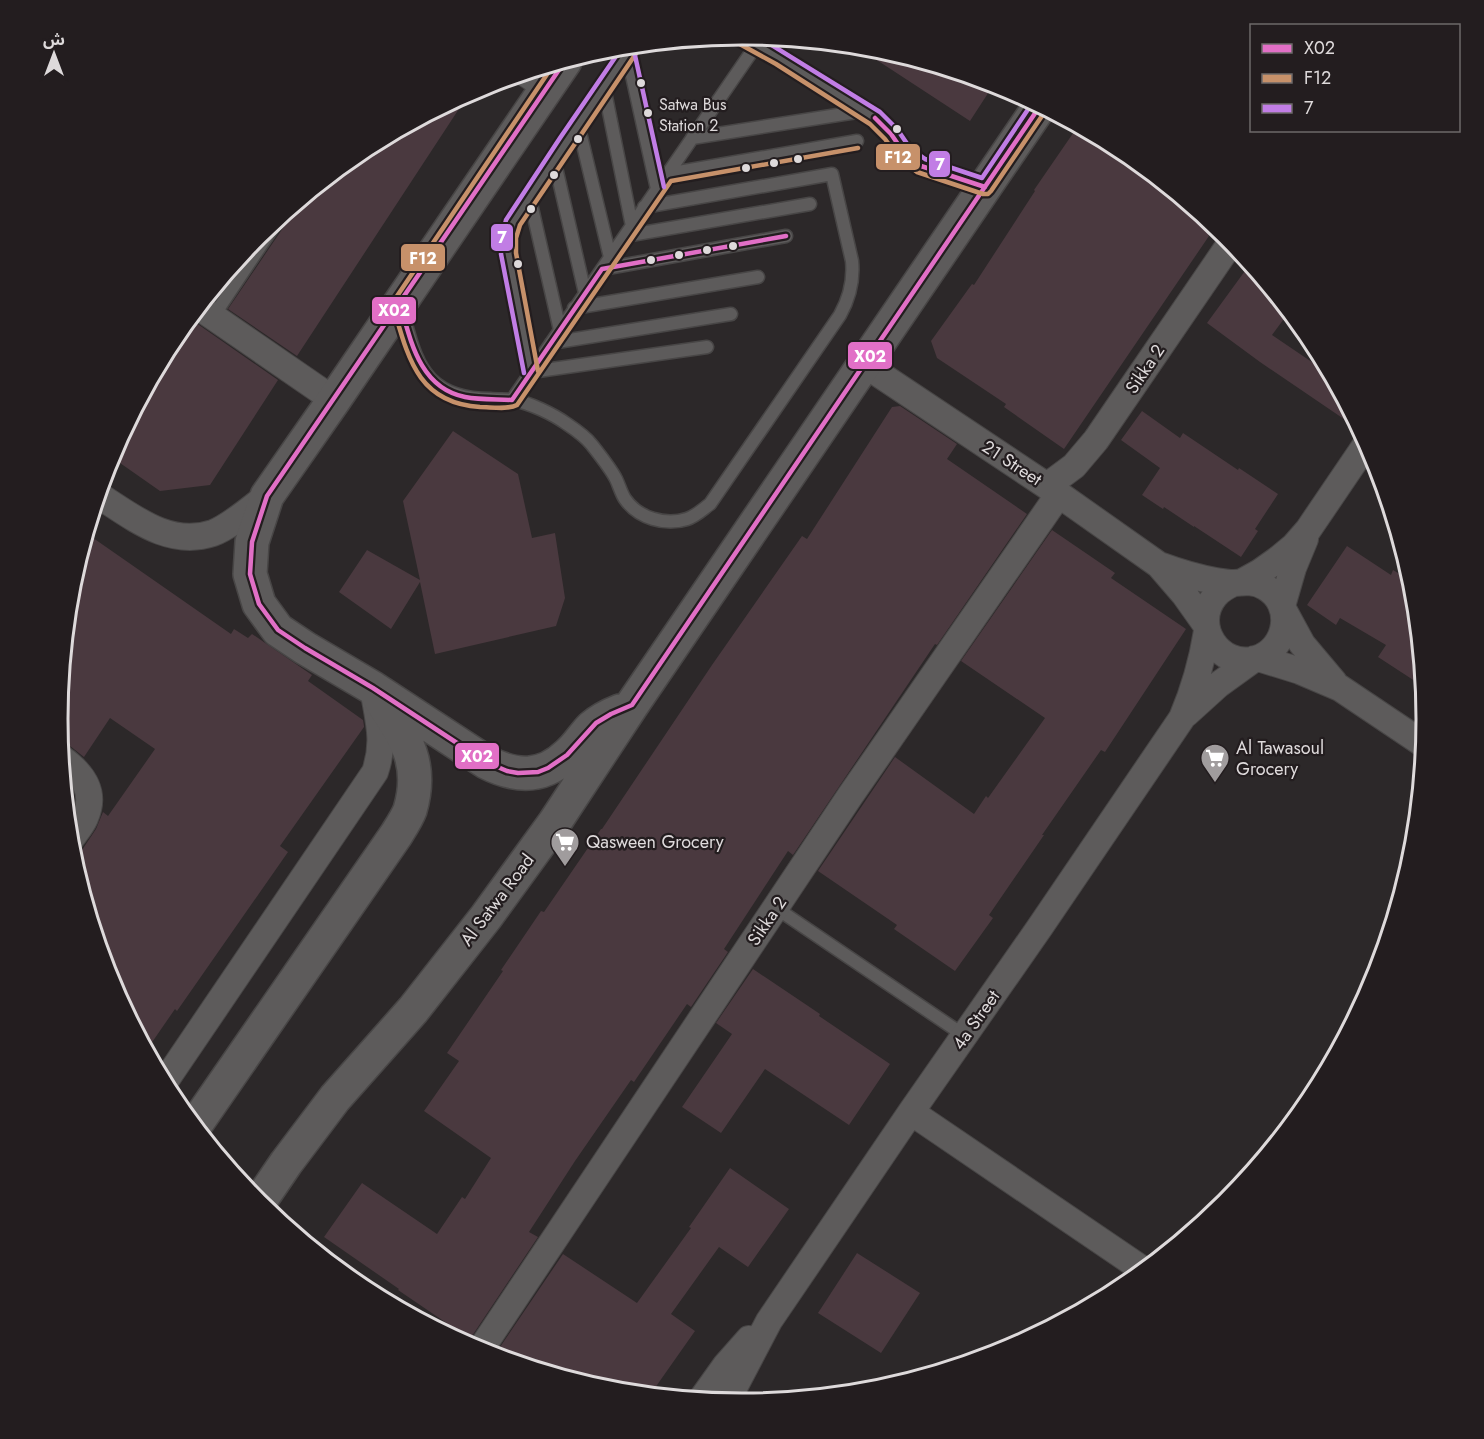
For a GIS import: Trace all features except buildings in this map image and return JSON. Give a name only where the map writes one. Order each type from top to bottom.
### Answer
[{"type":"main road","points":[[536,80],[400,304],[267,496],[252,542],[250,574],[259,604],[278,630],[502,770],[519,773],[537,772],[553,766],[568,755],[592,727],[606,717],[632,705]]},
{"type":"main road","name":"Al Satwa Road","points":[[264,1195],[335,1098],[412,1010],[486,917],[555,822],[632,705],[1035,113]]},
{"type":"main road","points":[[199,1119],[396,835],[409,812],[415,786],[413,760],[404,735],[373,688]]},
{"type":"street","name":"Sikka 2","points":[[485,1343],[1053,490],[1096,440],[1226,251]]},
{"type":"street","points":[[206,312],[334,400]]},
{"type":"street","name":"21 Street","points":[[864,364],[1053,490],[1159,565],[1185,594],[1206,628]]},
{"type":"street","points":[[1308,530],[1293,568],[1282,607],[1285,621],[1283,633],[1277,644],[1269,652],[1244,661],[1225,655],[1210,640],[1206,628],[1209,604],[1224,588],[1260,572],[1294,546],[1308,530],[1361,451]]},
{"type":"street","points":[[104,499],[164,534],[188,538],[213,532],[235,520],[267,496]]},
{"type":"street","name":"21 Street","points":[[1159,565],[1196,577],[1238,582]]},
{"type":"street","points":[[1238,582],[1254,583],[1266,587],[1275,595],[1302,644],[1340,688]]},
{"type":"street","name":"4a Street","points":[[731,1394],[769,1321],[1182,718],[1198,674],[1206,628]]},
{"type":"street","points":[[1256,658],[1300,671],[1340,688],[1416,734]]},
{"type":"street","name":"4a Street","points":[[1182,718],[1218,685],[1256,658]]},
{"type":"street","points":[[169,1075],[375,772],[380,759],[381,745],[373,688]]},
{"type":"street","points":[[69,764],[82,777],[89,791],[89,806],[77,831]]},
{"type":"street","points":[[911,1112],[1137,1266]]},
{"type":"street","name":"4a Street","points":[[706,1393],[726,1365],[769,1321]]},
{"type":"lane","points":[[512,400],[756,45]]},
{"type":"lane","points":[[759,45],[875,118],[891,134],[904,153],[921,166],[985,187]]},
{"type":"lane","points":[[631,55],[657,189]]},
{"type":"lane","points":[[531,372],[508,253],[513,222],[626,56]]},
{"type":"lane","points":[[604,87],[628,231]]},
{"type":"lane","points":[[692,138],[863,111]]},
{"type":"lane","points":[[578,124],[610,257]]},
{"type":"lane","points":[[667,174],[857,141]]},
{"type":"lane","points":[[554,159],[585,293]]},
{"type":"lane","points":[[400,304],[422,368],[443,389],[471,398],[512,400],[533,406],[566,423],[591,443],[614,476],[625,499],[635,509],[646,517],[659,521],[687,519],[710,504],[840,315],[848,302],[852,288],[852,261],[832,174],[644,207]]},
{"type":"lane","points":[[530,195],[560,330]]},
{"type":"lane","points":[[628,231],[810,204]]},
{"type":"lane","points":[[602,269],[786,236]]},
{"type":"lane","points":[[574,308],[758,276]]},
{"type":"lane","points":[[206,312],[228,284]]},
{"type":"lane","points":[[550,343],[731,314]]},
{"type":"lane","points":[[531,372],[707,347]]},
{"type":"lane","points":[[776,908],[966,1036]]},
{"type":"transit line","name":"F12","points":[[741,45],[776,64],[870,124],[899,158],[917,172],[983,194],[991,191],[1042,116]]},
{"type":"transit line","name":"7","points":[[773,46],[880,112],[897,129],[910,148],[925,159],[982,178],[1028,109]]},
{"type":"transit line","name":"7","points":[[635,54],[664,187]]},
{"type":"transit line","name":"F12","points":[[538,371],[516,253],[516,238],[520,225],[636,54]]},
{"type":"transit line","name":"7","points":[[524,373],[501,254],[506,220],[615,57]]},
{"type":"transit line","name":"X02","points":[[558,71],[267,496],[252,542],[250,574],[259,604],[278,630],[373,688],[486,762],[518,773],[538,772],[548,768],[567,755],[596,723],[632,705],[1035,113]]},
{"type":"transit line","name":"F12","points":[[547,74],[393,302],[404,343],[418,374],[442,397],[459,404],[499,408],[517,405],[671,181],[858,148]]},
{"type":"transit line","name":"X02","points":[[875,118],[891,134],[904,153],[921,166],[985,187]]},
{"type":"transit line","name":"X02","points":[[400,304],[408,333],[420,361],[437,384],[465,397],[512,400],[602,269],[786,236]]},
{"type":"place","name":"Satwa Bus Station 2","points":[[648,113]]},
{"type":"place","name":"Al Tawasoul Grocery","points":[[1215,784]]},
{"type":"place","name":"Qasween Grocery","points":[[565,868]]}]
